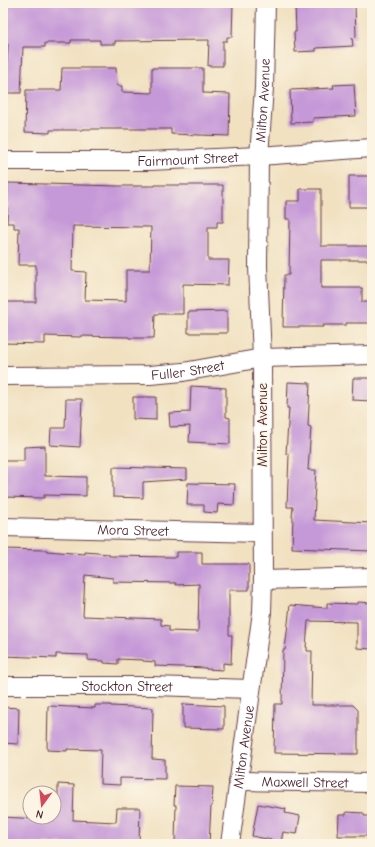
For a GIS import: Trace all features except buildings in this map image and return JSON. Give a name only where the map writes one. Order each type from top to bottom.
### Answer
[{"type":"street","name":"Milton Avenue","points":[[230,844],[262,612],[262,358],[258,266],[259,156],[264,88],[266,3]]},
{"type":"street","name":"Fairmount Street","points":[[3,161],[149,161],[259,156],[372,148]]},
{"type":"street","name":"Fuller Street","points":[[3,376],[150,375],[183,372],[262,358],[372,355]]},
{"type":"street","name":"Mora Street","points":[[3,527],[262,533]]},
{"type":"street","points":[[263,580],[372,577]]},
{"type":"street","name":"Stockton Street","points":[[3,686],[152,686],[251,689]]},
{"type":"street","name":"Maxwell Street","points":[[238,781],[372,782]]}]
